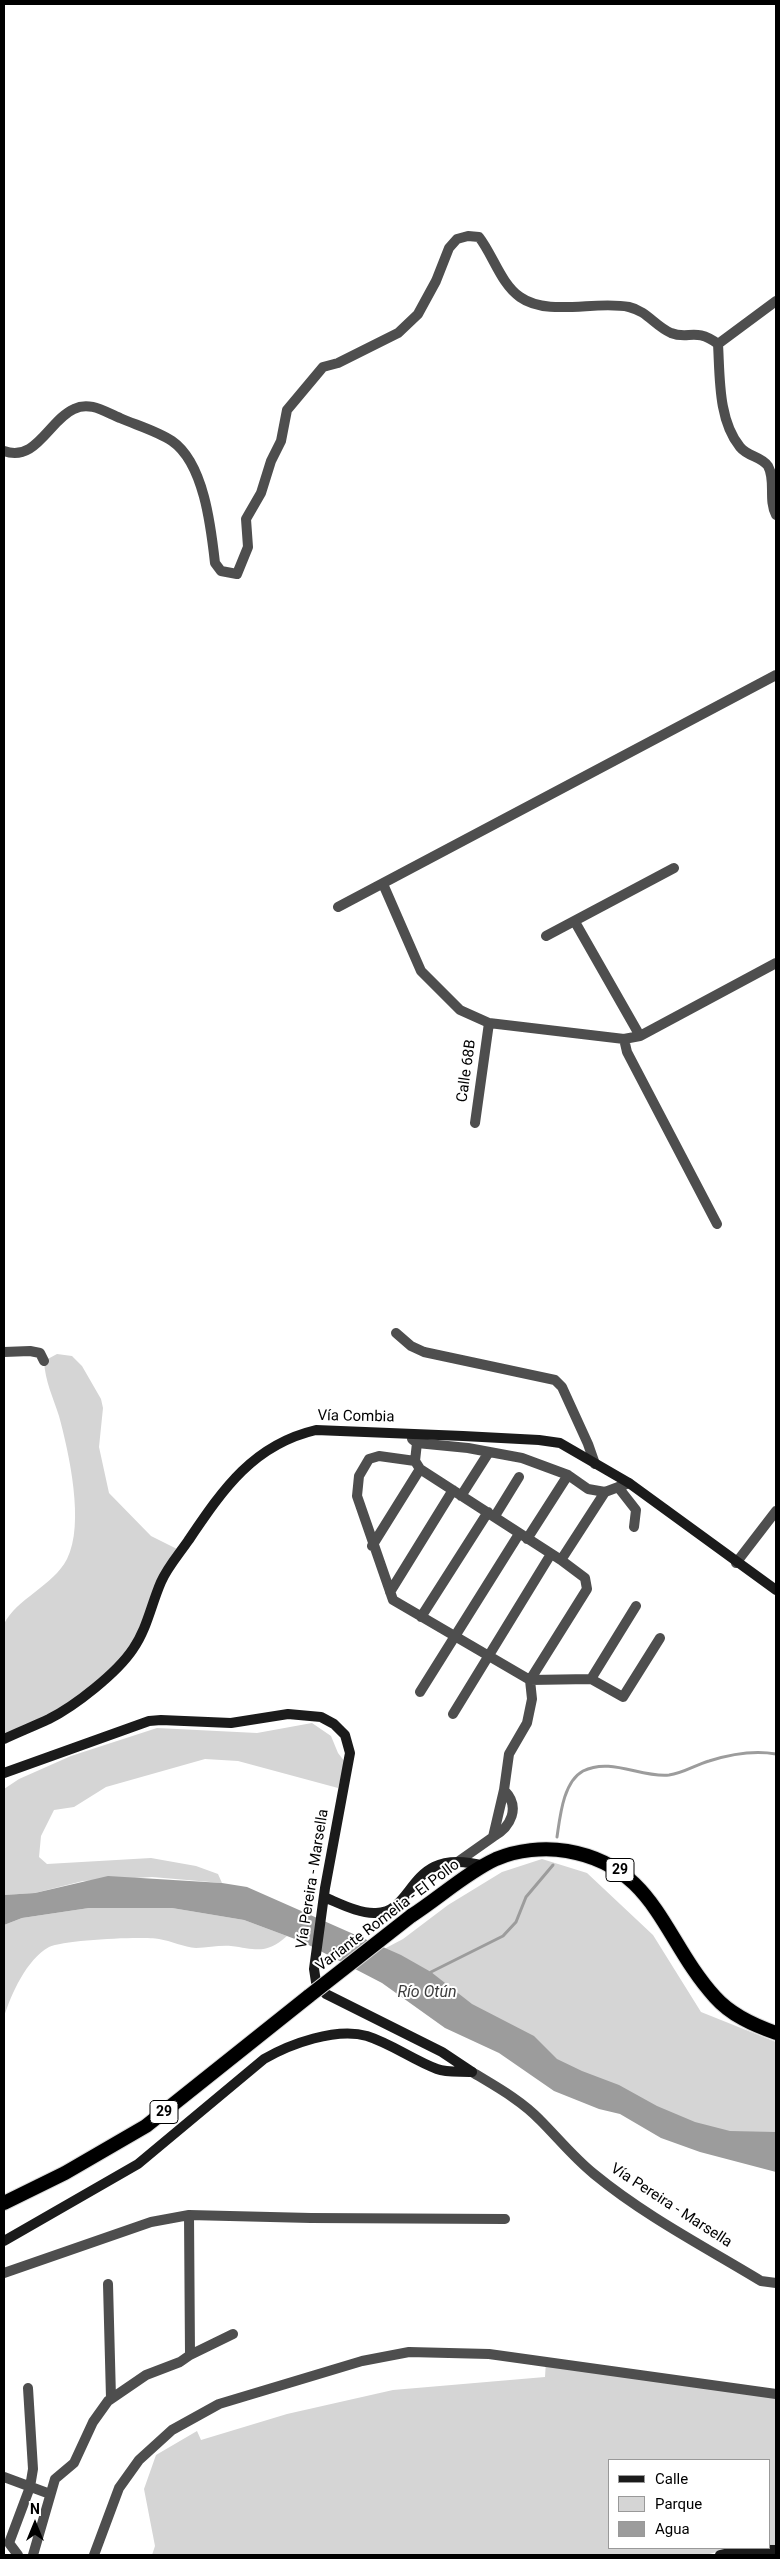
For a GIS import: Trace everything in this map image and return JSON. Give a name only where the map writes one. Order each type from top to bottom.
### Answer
[{"type":"highway","name":"Variante Romelia - El Pollo","points":[[4,2203],[65,2173],[146,2126],[411,1916],[484,1866],[512,1854],[545,1849],[581,1853],[604,1861],[624,1873],[641,1888],[715,1998],[743,2019],[776,2033]]},
{"type":"main road","name":"Vía Combia","points":[[4,1739],[50,1719],[96,1686],[124,1660],[145,1628],[161,1580],[223,1489],[252,1461],[297,1435],[316,1430],[406,1433],[560,1443],[629,1483],[736,1563],[776,1590]]},
{"type":"main road","name":"Vía Pereira - Marsella","points":[[4,1773],[148,1721],[189,1720],[231,1723],[288,1714],[320,1717],[334,1724],[345,1735],[350,1753],[324,1897],[316,1955],[315,1976],[319,1987],[326,1994],[442,2052],[472,2072]]},
{"type":"main road","points":[[324,1897],[365,1912],[375,1914],[386,1912],[397,1904],[416,1878],[423,1873],[443,1864],[459,1861],[484,1866]]},
{"type":"main road","points":[[4,2241],[138,2164],[264,2059],[283,2048],[306,2039],[349,2035],[366,2036],[439,2070],[472,2072]]},
{"type":"main road","points":[[720,2555],[746,2549],[776,2550]]},
{"type":"street","points":[[4,451],[13,453],[33,448],[72,410],[89,405],[172,441],[186,454],[197,473],[216,563],[221,571],[232,575],[237,574],[241,567],[248,547],[246,519],[261,493],[271,461],[281,441],[287,410],[323,367],[398,333],[418,314],[436,281],[449,248],[457,239],[468,236],[479,237],[509,286],[520,298],[544,306],[630,307],[646,313],[658,326],[673,334],[699,333],[718,344]]},
{"type":"street","points":[[718,344],[776,301]]},
{"type":"street","points":[[718,344],[724,406],[730,429],[744,452],[757,457],[767,466],[770,473],[772,507],[776,515]]},
{"type":"street","points":[[338,907],[776,675]]},
{"type":"street","points":[[546,936],[674,868]]},
{"type":"street","points":[[383,884],[421,971],[460,1010],[489,1023],[624,1039],[640,1036],[776,963]]},
{"type":"street","points":[[575,922],[640,1036]]},
{"type":"street","name":"Calle 68B","points":[[475,1123],[489,1023]]},
{"type":"street","points":[[624,1039],[627,1052],[717,1224]]},
{"type":"street","points":[[396,1333],[411,1346],[424,1352],[555,1380],[562,1387],[595,1464]]},
{"type":"street","points":[[4,1352],[30,1351],[40,1353],[44,1361]]},
{"type":"street","points":[[406,1433],[417,1443],[522,1458],[568,1475],[588,1488],[605,1492],[629,1483]]},
{"type":"street","points":[[372,1546],[418,1465],[417,1443]]},
{"type":"street","points":[[390,1592],[457,1493],[489,1452]]},
{"type":"street","points":[[459,1861],[493,1838],[504,1790],[509,1754],[527,1723],[532,1698],[530,1680],[587,1589],[585,1578],[418,1465],[379,1456],[369,1459],[359,1476],[356,1496],[372,1546],[393,1600],[530,1680],[591,1679],[623,1697],[660,1638]]},
{"type":"street","points":[[420,1692],[455,1636],[568,1475]]},
{"type":"street","points":[[421,1617],[519,1477]]},
{"type":"street","points":[[618,1487],[636,1510],[634,1527]]},
{"type":"street","points":[[561,1560],[605,1492]]},
{"type":"street","points":[[736,1563],[776,1511]]},
{"type":"street","points":[[453,1714],[551,1554]]},
{"type":"street","points":[[591,1679],[636,1606]]},
{"type":"street","name":"Vía Pereira - Marsella","points":[[472,2072],[510,2095],[539,2118],[586,2168],[632,2203],[761,2281],[776,2283]]},
{"type":"street","points":[[189,2215],[190,2354]]},
{"type":"street","points":[[4,2273],[151,2222],[189,2215],[505,2219]]},
{"type":"street","points":[[108,2284],[111,2398]]},
{"type":"street","points":[[33,2555],[55,2480],[74,2463],[93,2422],[111,2398],[136,2380],[180,2362],[190,2354],[233,2334]]},
{"type":"street","points":[[94,2555],[119,2488],[139,2460],[172,2430],[193,2416],[219,2404],[362,2360],[409,2352],[489,2354],[776,2394]]},
{"type":"street","points":[[18,2555],[9,2543],[30,2487],[33,2469],[28,2388]]},
{"type":"street","points":[[4,2478],[50,2494]]},
{"type":"green space","points":[[57,1354],[72,1356],[82,1366],[101,1399],[103,1408],[99,1447],[109,1493],[151,1536],[181,1551],[124,1661],[50,1719],[4,1739],[4,1624],[17,1607],[61,1569],[72,1544],[75,1527],[74,1488],[71,1468],[44,1361]]},
{"type":"green space","points":[[312,1723],[331,1736],[338,1753],[345,1762],[338,1788],[238,1761],[205,1759],[106,1787],[74,1807],[54,1810],[41,1836],[39,1857],[47,1864],[151,1858],[196,1866],[218,1874],[222,1883],[152,1877],[83,1881],[35,1893],[4,1895],[4,1789],[19,1779],[71,1756],[157,1728],[257,1733]]},
{"type":"green space","points":[[542,1859],[587,1873],[653,1935],[701,2012],[776,2042],[776,2149],[697,2134],[588,2086],[367,1958],[403,1939],[448,1905],[502,1872]]},
{"type":"green space","points":[[89,1908],[172,1908],[244,1920],[287,1936],[273,1946],[260,1949],[227,1946],[196,1948],[150,1938],[103,1939],[70,1942],[49,1947],[27,1968],[11,1998],[4,2017],[4,1925],[22,1918]]},
{"type":"green space","points":[[546,2361],[776,2394],[776,2545],[770,2544],[770,2459],[608,2459],[608,2549],[727,2549],[706,2555],[152,2555],[155,2546],[144,2489],[156,2455],[197,2431],[201,2440],[287,2414],[393,2390],[545,2377]]},
{"type":"water","name":"Río Otún","points":[[108,1876],[222,1883],[247,1887],[401,1955],[431,1972],[472,2004],[534,2036],[557,2059],[582,2071],[619,2085],[657,2106],[695,2122],[730,2131],[776,2132],[776,2172],[700,2152],[661,2138],[620,2114],[599,2109],[554,2091],[499,2053],[445,2028],[382,1983],[303,1942],[244,1920],[172,1908],[89,1908],[22,1918],[4,1925],[4,1895],[35,1893]]},
{"type":"waterway","points":[[557,1837],[561,1810],[567,1791],[576,1776],[583,1771],[604,1766],[648,1774],[669,1775],[680,1773],[709,1761],[734,1755],[759,1752],[776,1754]]},
{"type":"waterway","points":[[430,1976],[431,1972],[503,1936],[516,1922],[526,1897],[553,1865]]}]
